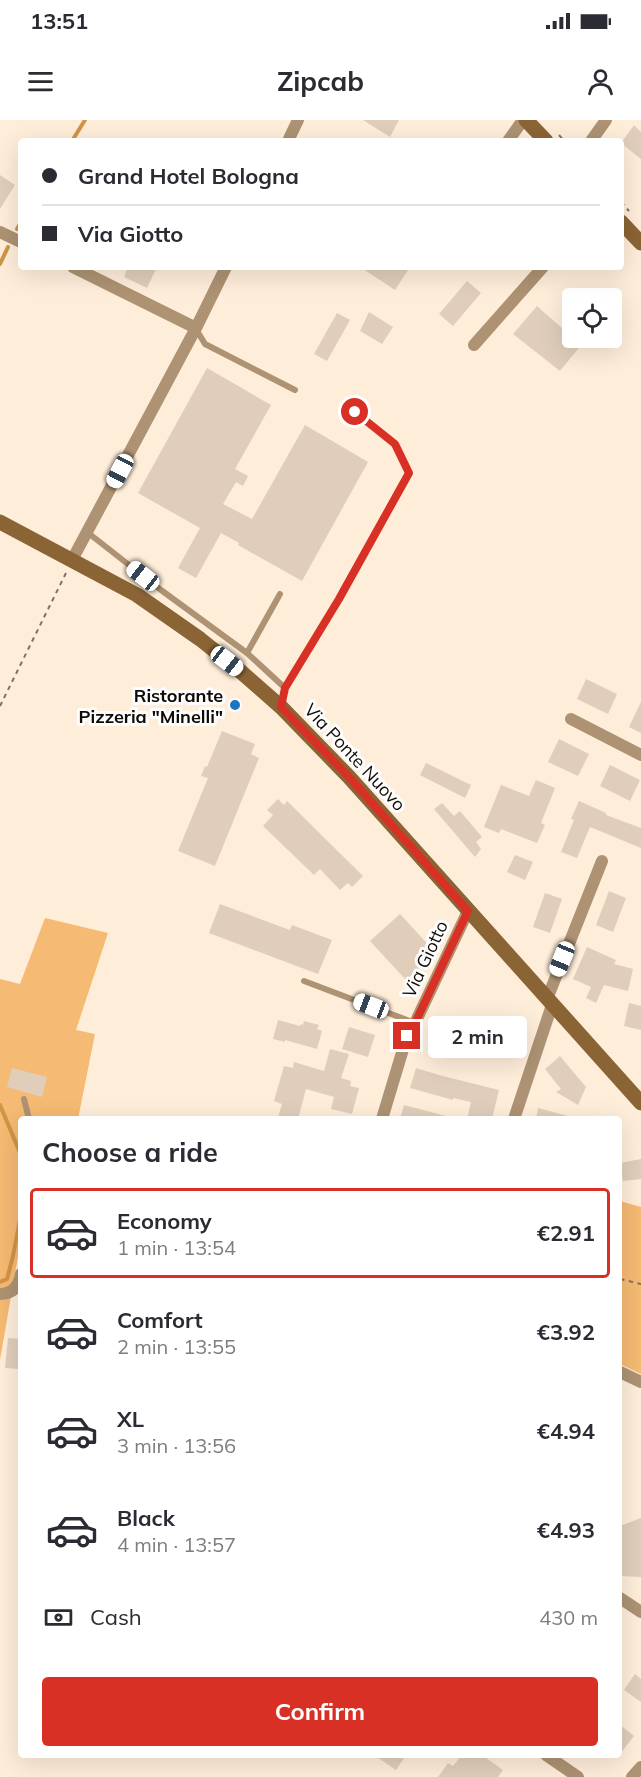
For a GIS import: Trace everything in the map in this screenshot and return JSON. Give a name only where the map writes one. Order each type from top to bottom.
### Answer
[{"type":"main road","points":[[524,120],[543,138]]},
{"type":"main road","points":[[624,225],[641,243]]},
{"type":"main road","name":"Via Ponte Nuovo","points":[[0,522],[137,595],[200,639],[281,707],[349,777],[641,1103]]},
{"type":"street","points":[[289,138],[298,120]]},
{"type":"street","points":[[510,138],[524,120]]},
{"type":"street","points":[[593,138],[606,120]]},
{"type":"street","points":[[0,232],[18,241]]},
{"type":"street","points":[[79,270],[196,328]]},
{"type":"street","points":[[72,560],[225,270]]},
{"type":"street","points":[[474,345],[540,270]]},
{"type":"street","points":[[571,719],[641,755]]},
{"type":"street","points":[[515,1116],[549,1002],[602,861]]},
{"type":"street","name":"Via Giotto","points":[[383,1116],[407,1036],[468,911]]},
{"type":"street","points":[[0,1294],[6,1294],[18,1285]]},
{"type":"street","points":[[622,1373],[641,1382]]},
{"type":"street","points":[[622,1599],[641,1612]]},
{"type":"street","points":[[550,1758],[578,1777]]},
{"type":"street","points":[[632,1777],[641,1767]]},
{"type":"lane","points":[[196,328],[205,344],[295,390]]},
{"type":"lane","points":[[281,707],[285,688],[339,599],[409,473],[395,444],[355,412]]},
{"type":"lane","points":[[87,532],[247,653],[285,688]]},
{"type":"lane","points":[[247,653],[280,594]]},
{"type":"lane","name":"Via Giotto","points":[[304,981],[415,1023]]},
{"type":"lane","points":[[24,1099],[28,1116]]},
{"type":"path","points":[[0,706],[72,560]]},
{"type":"path","points":[[622,1279],[641,1284]]},
{"type":"shaded area","points":[[45,918],[108,933],[76,1030],[95,1034],[79,1116],[18,1116],[18,1256],[0,1360],[0,979],[20,984]]},
{"type":"shaded area","points":[[622,1202],[641,1207],[641,1374],[622,1365]]},
{"type":"building","points":[[363,120],[399,120],[390,137]]},
{"type":"building","points":[[634,125],[641,132],[641,159],[624,145],[624,139]]},
{"type":"building","points":[[0,175],[15,185],[0,209]]},
{"type":"building","points":[[127,270],[156,270],[147,288],[124,277]]},
{"type":"building","points":[[365,270],[408,270],[395,290]]},
{"type":"building","points":[[467,281],[481,293],[453,326],[439,314]]},
{"type":"building","points":[[537,306],[562,328],[562,348],[579,348],[560,371],[513,334]]},
{"type":"building","points":[[369,312],[393,327],[382,344],[360,331]]},
{"type":"building","points":[[337,313],[350,320],[327,361],[314,354]]},
{"type":"building","points":[[207,368],[271,405],[235,469],[248,476],[243,486],[236,482],[223,504],[252,519],[305,425],[368,462],[302,581],[221,533],[196,578],[178,568],[200,528],[138,493]]},
{"type":"building","points":[[586,679],[617,694],[608,714],[577,699]]},
{"type":"building","points":[[641,702],[641,733],[629,727]]},
{"type":"building","points":[[222,731],[255,744],[251,754],[259,758],[215,866],[178,851],[208,778],[201,776]]},
{"type":"building","points":[[559,739],[589,754],[578,776],[548,762]]},
{"type":"building","points":[[426,763],[471,785],[465,798],[420,775]]},
{"type":"building","points":[[610,765],[640,780],[630,801],[600,786]]},
{"type":"building","points":[[536,780],[555,788],[541,823],[545,825],[537,843],[501,829],[499,833],[484,827],[501,785],[529,796]]},
{"type":"building","points":[[278,799],[284,805],[287,801],[363,876],[352,887],[348,883],[340,890],[320,869],[314,875],[263,826],[273,815],[267,810]]},
{"type":"building","points":[[579,801],[606,815],[641,828],[641,848],[590,827],[577,858],[561,852]]},
{"type":"building","points":[[442,803],[454,816],[460,811],[482,837],[476,842],[481,849],[475,857],[434,809]]},
{"type":"building","points":[[515,855],[533,862],[525,880],[507,872]]},
{"type":"building","points":[[609,891],[626,898],[613,932],[596,925]]},
{"type":"building","points":[[545,893],[562,899],[550,933],[533,927]]},
{"type":"building","points":[[220,904],[290,930],[292,925],[332,940],[318,974],[209,933]]},
{"type":"building","points":[[400,914],[436,953],[406,980],[370,941]]},
{"type":"building","points":[[587,947],[616,960],[614,964],[633,969],[628,991],[604,985],[596,1003],[586,998],[591,987],[573,979]]},
{"type":"building","points":[[629,1003],[641,1006],[641,1030],[624,1026]]},
{"type":"building","points":[[278,1020],[300,1026],[304,1021],[319,1025],[317,1029],[322,1031],[317,1049],[273,1039]]},
{"type":"building","points":[[349,1027],[375,1035],[368,1057],[342,1049]]},
{"type":"building","points":[[330,1049],[349,1054],[341,1078],[351,1081],[350,1086],[359,1088],[352,1114],[331,1109],[334,1097],[306,1089],[299,1116],[278,1116],[282,1104],[274,1101],[284,1066],[293,1068],[294,1062],[324,1071]]},
{"type":"building","points":[[560,1056],[586,1087],[578,1105],[556,1092],[561,1089],[545,1069]]},
{"type":"building","points":[[12,1068],[47,1077],[42,1097],[7,1087]]},
{"type":"building","points":[[416,1068],[499,1090],[493,1116],[468,1116],[471,1102],[453,1098],[453,1100],[410,1088]]},
{"type":"building","points":[[404,1105],[446,1116],[401,1116]]},
{"type":"building","points":[[538,1108],[568,1116],[537,1116]]},
{"type":"building","points":[[641,1159],[641,1179],[623,1181],[622,1163]]},
{"type":"building","points":[[8,1338],[18,1339],[18,1369],[5,1368]]},
{"type":"building","points":[[641,1518],[641,1577],[622,1576],[622,1525]]},
{"type":"building","points":[[635,1674],[641,1679],[641,1702],[624,1690]]},
{"type":"building","points":[[622,1727],[634,1736],[622,1751]]},
{"type":"building","points":[[378,1758],[404,1758],[396,1770]]},
{"type":"building","points":[[460,1758],[486,1758],[503,1770],[498,1777],[438,1777],[448,1763],[453,1766]]},
{"type":"waterway","points":[[74,138],[85,120]]},
{"type":"waterway","points":[[0,264],[8,247]]},
{"type":"waterway","points":[[0,1105],[18,1148]]},
{"type":"waterway","points":[[0,1282],[7,1279],[18,1230]]},
{"type":"place","name":"Ristorante Pizzeria \"Minelli\"","points":[[235,705]]},
{"type":"route","points":[[355,412],[395,444],[409,473],[339,599],[285,688],[281,707],[349,777],[468,911],[407,1036]]}]
